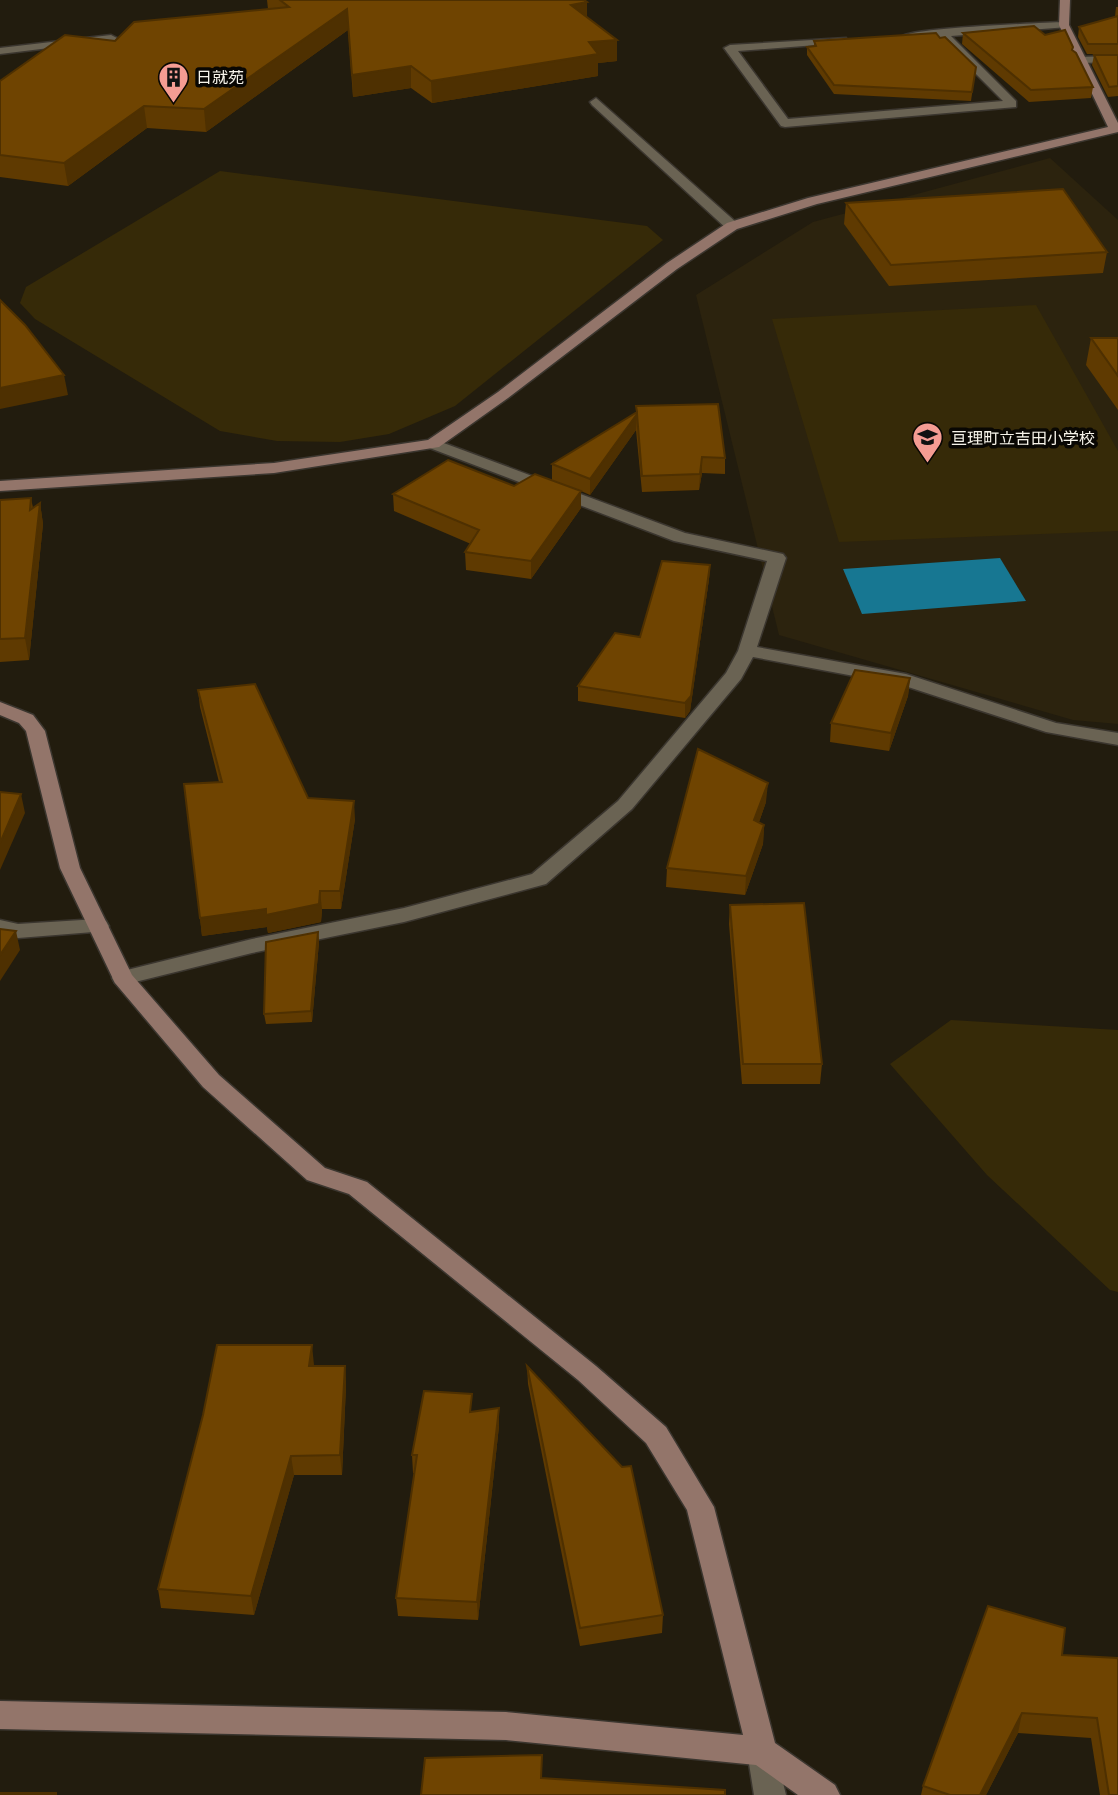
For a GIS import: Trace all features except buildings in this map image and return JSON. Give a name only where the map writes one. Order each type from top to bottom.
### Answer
[{"type":"street","points":[[0,486],[274,468],[432,444],[503,396],[672,266],[732,226],[813,201],[1117,128],[1079,60],[1064,25],[1065,0]]},
{"type":"street","points":[[902,36],[1064,25]]},
{"type":"street","points":[[849,40],[730,48],[785,123],[1012,104],[941,33]]},
{"type":"street","points":[[0,51],[111,38]]},
{"type":"street","points":[[1079,60],[1118,60]]},
{"type":"street","points":[[596,102],[732,226]]},
{"type":"street","points":[[123,978],[252,946],[404,915],[539,879],[625,805],[734,675],[747,651],[777,558],[680,537],[432,444]]},
{"type":"street","points":[[747,651],[906,680],[1053,728],[1118,739]]},
{"type":"street","points":[[0,708],[26,719],[35,731],[70,868],[123,978],[211,1081],[316,1174],[358,1188],[587,1373],[656,1435],[700,1507],[762,1751],[770,1795]]},
{"type":"street","points":[[0,927],[18,931],[99,926]]},
{"type":"street","points":[[0,1715],[506,1726],[762,1751],[824,1795]]},
{"type":"shaded area","name":"亘理町立吉田小学校","points":[[1050,158],[1118,220],[1118,724],[1073,720],[779,635],[696,295],[813,222]]},
{"type":"shaded area","points":[[220,171],[647,226],[663,240],[455,406],[389,434],[340,442],[277,441],[220,431],[35,319],[20,303],[26,287]]},
{"type":"shaded area","points":[[1036,305],[1118,451],[1118,531],[839,542],[772,319]]},
{"type":"shaded area","points":[[951,1020],[1118,1030],[1118,1292],[1110,1290],[987,1175],[890,1064]]},
{"type":"water","points":[[1000,558],[1026,601],[862,614],[843,569]]},
{"type":"place","name":"日就苑","points":[[173,104]]},
{"type":"place","name":"亘理町立吉田小学校","points":[[928,465]]}]
